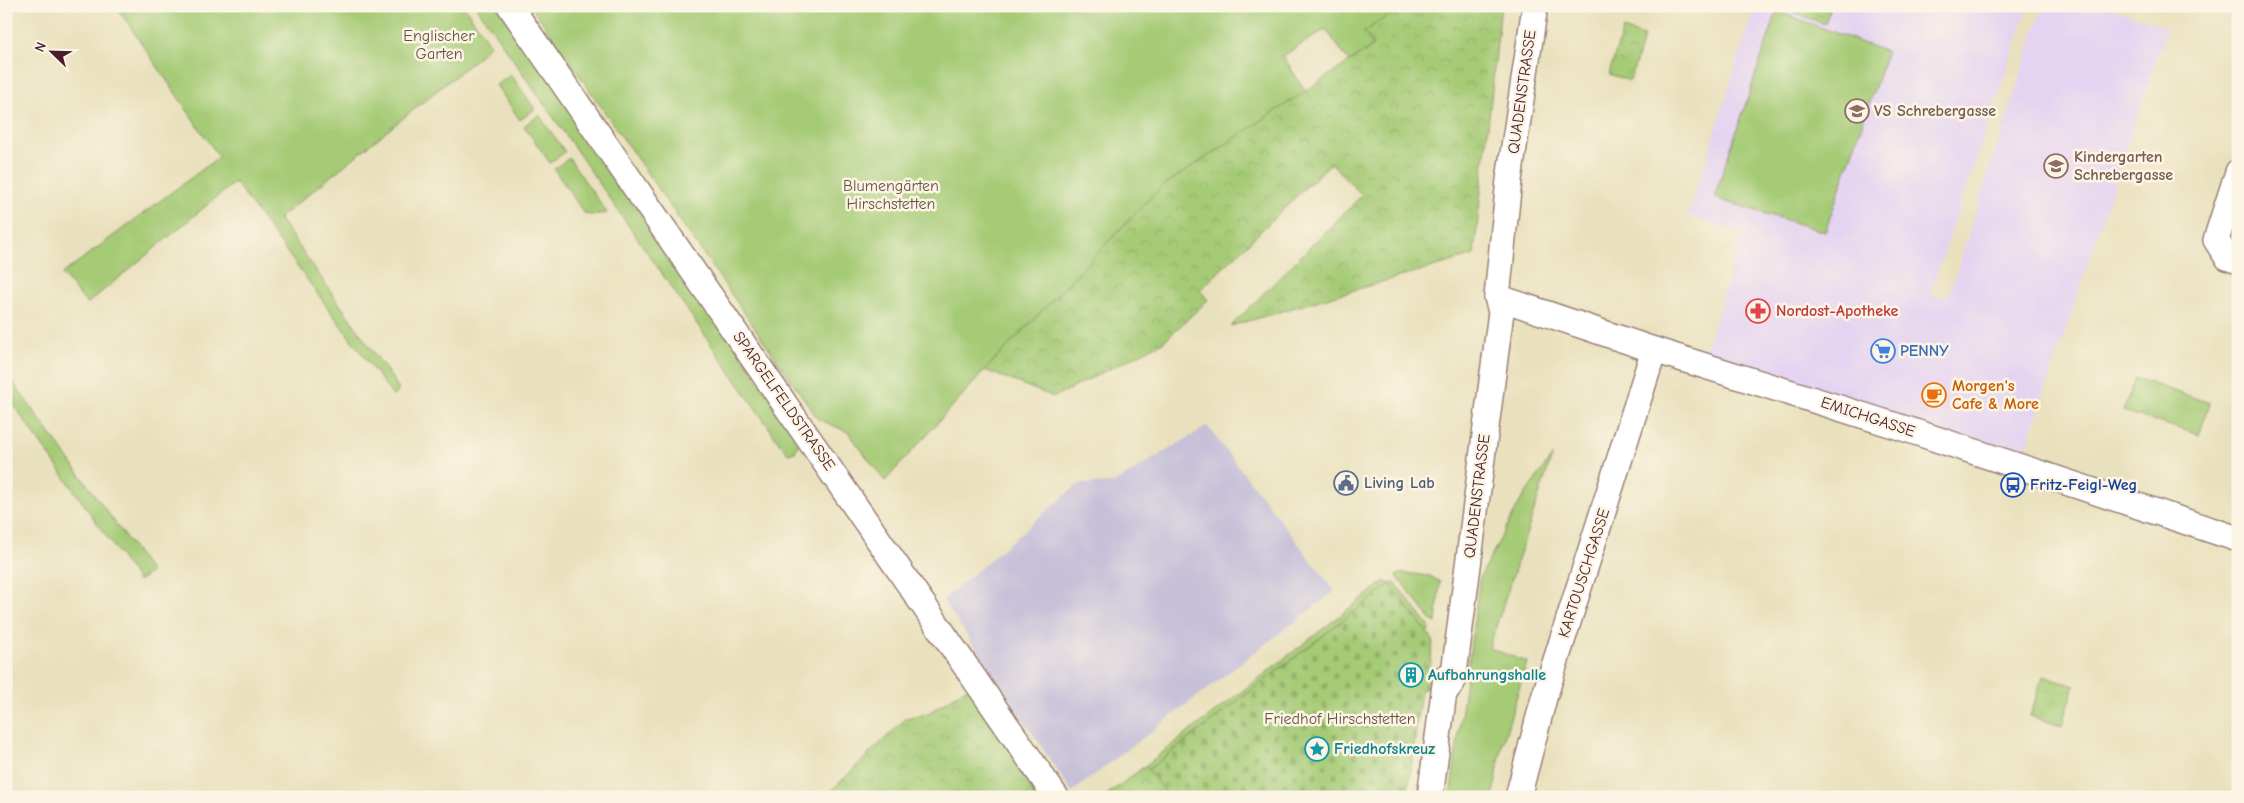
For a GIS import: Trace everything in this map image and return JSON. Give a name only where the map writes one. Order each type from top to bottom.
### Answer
[{"type":"street","name":"SPARGELFELDSTRASSE","points":[[510,6],[1056,797]]},
{"type":"street","name":"QUADENSTRASSE","points":[[1430,797],[1460,570],[1459,546],[1489,313],[1497,297],[1509,180],[1535,6]]},
{"type":"street","points":[[2238,172],[2216,240],[2227,257],[2238,261]]},
{"type":"street","name":"EMICHGASSE","points":[[1497,297],[1654,350],[1903,428],[2238,539]]},
{"type":"street","name":"KARTOUSCHGASSE","points":[[1518,797],[1544,698],[1654,350]]},
{"type":"shaded area","points":[[1755,6],[2028,6],[1930,294],[1948,297],[2043,6],[2106,6],[2167,28],[2022,460],[1703,357],[1743,233],[1688,216]]},
{"type":"shaded area","points":[[1207,426],[1335,591],[1072,792],[943,600],[1078,484],[1114,483]]},
{"type":"green space","name":"Englischer Garten","points":[[116,6],[464,6],[490,45],[475,60],[279,218],[398,387],[398,392],[393,396],[235,182],[87,304],[62,274],[219,157]]},
{"type":"green space","points":[[476,6],[504,6],[800,441],[795,452],[789,454],[781,445]]},
{"type":"green space","name":"Blumengärten Hirschstetten","points":[[531,6],[1402,6],[1365,32],[1374,45],[1349,62],[1326,29],[1283,56],[1306,92],[1160,188],[985,370],[885,481],[848,432],[818,419]]},
{"type":"green space","points":[[1402,6],[1501,6],[1474,255],[1231,326],[1362,195],[1331,163],[1200,290],[1208,300],[1163,342],[1054,397],[985,370],[1160,188],[1373,46],[1364,32]]},
{"type":"green space","points":[[1790,6],[1831,6],[1825,24],[1788,11]]},
{"type":"green space","points":[[1777,11],[1887,52],[1825,232],[1714,198]]},
{"type":"green space","points":[[1623,29],[1644,36],[1630,81],[1609,74]]},
{"type":"green space","points":[[511,75],[535,109],[520,120],[496,85]]},
{"type":"green space","points":[[539,115],[565,152],[550,163],[524,126]]},
{"type":"green space","points":[[569,158],[607,213],[590,215],[584,213],[554,169]]},
{"type":"green space","points":[[6,373],[151,572],[138,581],[6,394]]},
{"type":"green space","points":[[2135,378],[2210,403],[2199,435],[2123,411]]},
{"type":"green space","points":[[1552,456],[1489,648],[1527,662],[1501,749],[1493,797],[1450,797],[1480,577],[1520,502]]},
{"type":"green space","points":[[1404,573],[1430,576],[1440,582],[1436,623],[1432,621],[1396,575]]},
{"type":"green space","points":[[1385,581],[1390,584],[1395,583],[1429,626],[1427,633],[1390,585],[1148,770],[1145,766]]},
{"type":"green space","name":"Friedhof Hirschstetten","points":[[1390,584],[1433,640],[1428,689],[1421,689],[1408,792],[1410,794],[1407,797],[1169,797],[1148,770]]},
{"type":"green space","points":[[2043,676],[2075,686],[2062,726],[2030,716]]},
{"type":"green space","points":[[972,685],[1038,797],[825,797],[906,718],[928,713]]},
{"type":"green space","points":[[1145,766],[1169,797],[1104,797]]},
{"type":"place","name":"VS Schrebergasse","points":[[1857,111]]},
{"type":"place","name":"Kindergarten Schrebergasse","points":[[2056,166]]},
{"type":"place","name":"Nordost-Apotheke","points":[[1758,311]]},
{"type":"place","name":"PENNY","points":[[1883,351]]},
{"type":"place","name":"Morgen's Cafe & More","points":[[1934,395]]},
{"type":"place","name":"Living Lab","points":[[1346,483]]},
{"type":"place","name":"Fritz-Feigl-Weg","points":[[2013,485]]},
{"type":"place","name":"Aufbahrungshalle","points":[[1411,675]]},
{"type":"place","name":"Friedhofskreuz","points":[[1317,749]]}]
